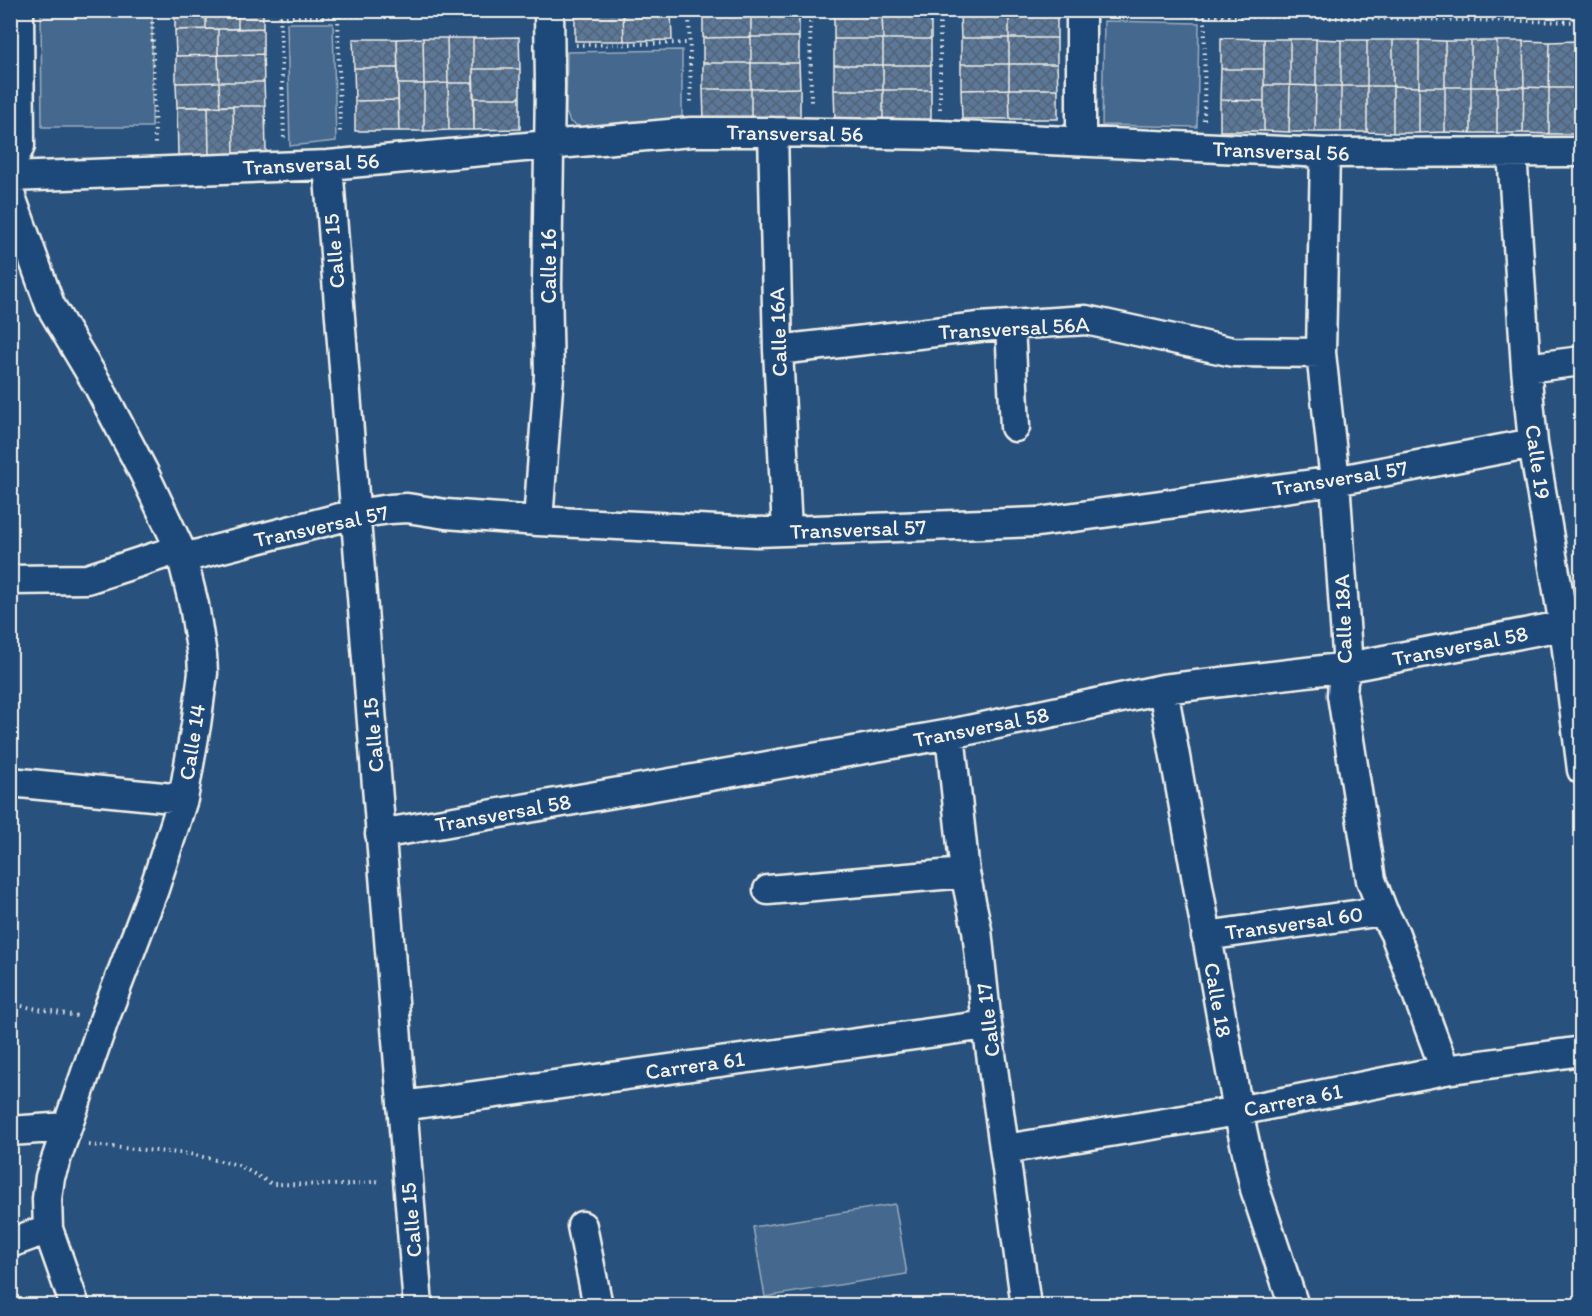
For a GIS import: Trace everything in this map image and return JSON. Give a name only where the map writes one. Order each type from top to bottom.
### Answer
[{"type":"street","points":[[10,166],[20,146],[19,10]]},
{"type":"street","name":"Calle 16","points":[[538,521],[549,375],[547,284],[549,11]]},
{"type":"street","points":[[1081,12],[1081,141]]},
{"type":"street","name":"Transversal 56","points":[[10,177],[334,164],[691,132],[939,135],[1325,153],[1581,152]]},
{"type":"street","name":"Calle 16A","points":[[773,132],[778,350],[787,531]]},
{"type":"street","name":"Calle 19","points":[[1512,152],[1533,443],[1573,624],[1581,770]]},
{"type":"street","name":"Calle 18A","points":[[1325,153],[1321,353],[1335,481],[1348,667],[1343,681],[1342,695],[1346,727],[1371,879],[1383,912],[1395,934],[1444,1070]]},
{"type":"street","name":"Calle 15","points":[[334,164],[355,514],[418,1305]]},
{"type":"street","name":"Calle 14","points":[[10,194],[50,305],[99,387],[182,553],[202,655],[196,725],[183,799],[154,889],[104,1020],[50,1177],[47,1199],[48,1229],[75,1305]]},
{"type":"street","name":"Transversal 56A","points":[[778,350],[979,327],[1086,320],[1233,352],[1321,353]]},
{"type":"street","points":[[1010,325],[1015,427]]},
{"type":"street","points":[[1526,368],[1581,362]]},
{"type":"street","name":"Transversal 57","points":[[10,580],[87,579],[182,553],[381,510],[407,508],[446,514],[538,521],[758,532],[1038,522],[1335,481],[1533,443]]},
{"type":"street","name":"Transversal 58","points":[[380,834],[950,734],[1163,689],[1348,667],[1573,624]]},
{"type":"street","name":"Calle 18","points":[[1163,689],[1238,1111],[1255,1189],[1294,1305]]},
{"type":"street","name":"Calle 17","points":[[950,734],[965,873],[977,930],[987,1025],[1026,1305]]},
{"type":"street","points":[[10,782],[183,799]]},
{"type":"street","points":[[768,890],[965,873]]},
{"type":"street","name":"Transversal 60","points":[[1206,936],[1383,912]]},
{"type":"street","name":"Carrera 61","points":[[402,1107],[987,1025]]},
{"type":"street","name":"Carrera 61","points":[[1005,1149],[1238,1111],[1444,1070],[1581,1051]]},
{"type":"street","points":[[10,1131],[65,1135]]},
{"type":"street","points":[[582,1226],[598,1305]]},
{"type":"street","points":[[10,1243],[48,1229]]},
{"type":"path","points":[[152,10],[155,172]]},
{"type":"path","points":[[280,10],[285,166]]},
{"type":"path","points":[[334,164],[338,10]]},
{"type":"path","points":[[689,10],[691,132]]},
{"type":"path","points":[[810,10],[812,133]]},
{"type":"path","points":[[939,135],[940,10]]},
{"type":"path","points":[[280,17],[549,11]]},
{"type":"path","points":[[1081,12],[1581,22]]},
{"type":"path","points":[[1204,148],[1205,16]]},
{"type":"path","points":[[549,46],[690,43]]},
{"type":"path","points":[[10,1004],[104,1020]]},
{"type":"path","points":[[65,1135],[189,1154],[238,1166],[272,1184],[345,1185],[408,1178]]},
{"type":"shaded area","points":[[41,11],[152,11],[152,127],[42,127]]},
{"type":"shaded area","points":[[1104,21],[1199,23],[1197,127],[1102,125]]},
{"type":"shaded area","points":[[287,23],[333,23],[336,141],[290,146]]},
{"type":"shaded area","points":[[682,50],[682,119],[580,127],[570,122],[566,112],[567,52]]},
{"type":"shaded area","points":[[895,1204],[907,1274],[765,1297],[753,1227]]},
{"type":"building","points":[[175,10],[206,10],[206,29],[175,30]]},
{"type":"building","points":[[206,10],[238,10],[238,29],[206,29]]},
{"type":"building","points":[[238,10],[263,10],[263,28],[238,29]]},
{"type":"building","points":[[575,10],[623,10],[623,12],[575,12]]},
{"type":"building","points":[[623,10],[671,10],[671,12],[623,12]]},
{"type":"building","points":[[703,10],[751,10],[751,12],[703,12]]},
{"type":"building","points":[[751,10],[799,10],[799,12],[751,12]]},
{"type":"building","points":[[834,10],[882,10],[882,13],[834,14]]},
{"type":"building","points":[[882,10],[931,10],[931,13],[882,13]]},
{"type":"building","points":[[960,10],[1009,10],[1009,13],[960,13]]},
{"type":"building","points":[[1009,10],[1057,10],[1057,12],[1009,13]]},
{"type":"building","points":[[575,12],[623,12],[624,41],[575,41]]},
{"type":"building","points":[[623,12],[671,12],[672,40],[624,41]]},
{"type":"building","points":[[703,12],[751,12],[751,37],[703,38]]},
{"type":"building","points":[[751,12],[799,12],[799,37],[751,37]]},
{"type":"building","points":[[1057,12],[1057,38],[1009,38],[1009,13]]},
{"type":"building","points":[[882,13],[931,13],[931,39],[883,39]]},
{"type":"building","points":[[882,13],[883,39],[834,39],[834,14]]},
{"type":"building","points":[[960,13],[1009,13],[1009,38],[961,38]]},
{"type":"building","points":[[263,28],[263,54],[218,55],[218,29]]},
{"type":"building","points":[[218,29],[218,55],[176,56],[175,30]]},
{"type":"building","points":[[519,37],[520,69],[473,69],[473,38]]},
{"type":"building","points":[[751,37],[799,37],[799,63],[751,63]]},
{"type":"building","points":[[751,37],[751,63],[703,63],[703,38]]},
{"type":"building","points":[[423,38],[447,38],[448,83],[424,84]]},
{"type":"building","points":[[423,38],[424,84],[398,84],[397,39]]},
{"type":"building","points":[[447,38],[473,38],[473,83],[448,83]]},
{"type":"building","points":[[961,38],[1009,38],[1009,64],[961,64]]},
{"type":"building","points":[[1009,38],[1057,38],[1057,64],[1009,64]]},
{"type":"building","points":[[1221,38],[1264,39],[1264,69],[1221,69]]},
{"type":"building","points":[[353,39],[397,39],[398,68],[354,68]]},
{"type":"building","points":[[834,39],[883,39],[883,65],[834,65]]},
{"type":"building","points":[[883,39],[931,39],[931,65],[883,65]]},
{"type":"building","points":[[1264,39],[1290,39],[1290,85],[1264,85]]},
{"type":"building","points":[[1290,39],[1316,39],[1316,86],[1290,85]]},
{"type":"building","points":[[1316,39],[1341,40],[1341,86],[1316,86]]},
{"type":"building","points":[[1341,40],[1367,40],[1367,86],[1341,86]]},
{"type":"building","points":[[1367,40],[1393,40],[1393,86],[1367,86]]},
{"type":"building","points":[[1393,40],[1419,40],[1419,87],[1393,86]]},
{"type":"building","points":[[1419,40],[1445,41],[1445,87],[1419,87]]},
{"type":"building","points":[[1445,41],[1471,41],[1471,87],[1445,87]]},
{"type":"building","points":[[1471,41],[1497,41],[1497,87],[1471,87]]},
{"type":"building","points":[[1497,41],[1523,41],[1524,87],[1497,87]]},
{"type":"building","points":[[1523,41],[1550,42],[1549,88],[1524,87]]},
{"type":"building","points":[[1576,41],[1576,88],[1549,88],[1550,42]]},
{"type":"building","points":[[1576,41],[1582,42],[1582,88],[1576,88]]},
{"type":"building","points":[[263,54],[264,82],[219,82],[218,55]]},
{"type":"building","points":[[218,55],[219,82],[176,83],[176,56]]},
{"type":"building","points":[[703,63],[751,63],[751,89],[703,89]]},
{"type":"building","points":[[751,63],[799,63],[800,88],[751,89]]},
{"type":"building","points":[[961,64],[1009,64],[1009,89],[961,90]]},
{"type":"building","points":[[1009,64],[1057,64],[1058,89],[1009,89]]},
{"type":"building","points":[[834,65],[883,65],[883,90],[834,90]]},
{"type":"building","points":[[883,65],[931,65],[931,90],[883,90]]},
{"type":"building","points":[[354,68],[398,68],[398,100],[355,101]]},
{"type":"building","points":[[473,69],[520,69],[520,98],[474,98]]},
{"type":"building","points":[[1221,69],[1264,69],[1264,101],[1220,100]]},
{"type":"building","points":[[219,82],[220,106],[177,107],[176,83]]},
{"type":"building","points":[[219,82],[264,82],[265,106],[220,106]]},
{"type":"building","points":[[448,83],[473,83],[474,130],[449,130]]},
{"type":"building","points":[[448,83],[449,130],[424,131],[424,84]]},
{"type":"building","points":[[398,84],[424,84],[424,131],[399,131]]},
{"type":"building","points":[[1264,85],[1290,85],[1289,132],[1264,131]]},
{"type":"building","points":[[1290,85],[1316,86],[1315,132],[1289,132]]},
{"type":"building","points":[[1316,86],[1341,86],[1341,132],[1315,132]]},
{"type":"building","points":[[1341,86],[1367,86],[1367,132],[1341,132]]},
{"type":"building","points":[[1367,86],[1393,86],[1393,133],[1367,132]]},
{"type":"building","points":[[1393,86],[1419,87],[1419,133],[1393,133]]},
{"type":"building","points":[[1419,87],[1445,87],[1445,132],[1419,133]]},
{"type":"building","points":[[1445,87],[1471,87],[1471,133],[1445,132]]},
{"type":"building","points":[[1471,87],[1497,87],[1497,133],[1471,133]]},
{"type":"building","points":[[1497,87],[1524,87],[1523,133],[1497,133]]},
{"type":"building","points":[[1524,87],[1549,88],[1549,134],[1523,133]]},
{"type":"building","points":[[800,88],[800,119],[751,120],[751,89]]},
{"type":"building","points":[[1549,88],[1576,88],[1576,134],[1549,134]]},
{"type":"building","points":[[1576,88],[1582,88],[1582,134],[1576,134]]},
{"type":"building","points":[[703,89],[751,89],[751,120],[704,120]]},
{"type":"building","points":[[1009,89],[1058,89],[1058,119],[1010,119]]},
{"type":"building","points":[[1009,89],[1010,119],[962,119],[961,90]]},
{"type":"building","points":[[834,90],[883,90],[883,120],[835,120]]},
{"type":"building","points":[[883,90],[931,90],[931,120],[883,120]]},
{"type":"building","points":[[474,98],[520,98],[520,129],[474,130]]},
{"type":"building","points":[[398,100],[399,131],[355,131],[355,101]]},
{"type":"building","points":[[1220,100],[1264,101],[1264,131],[1220,131]]},
{"type":"building","points":[[233,106],[234,154],[209,155],[208,107]]},
{"type":"building","points":[[233,106],[265,106],[266,154],[234,154]]},
{"type":"building","points":[[177,107],[208,107],[209,155],[178,155]]}]
